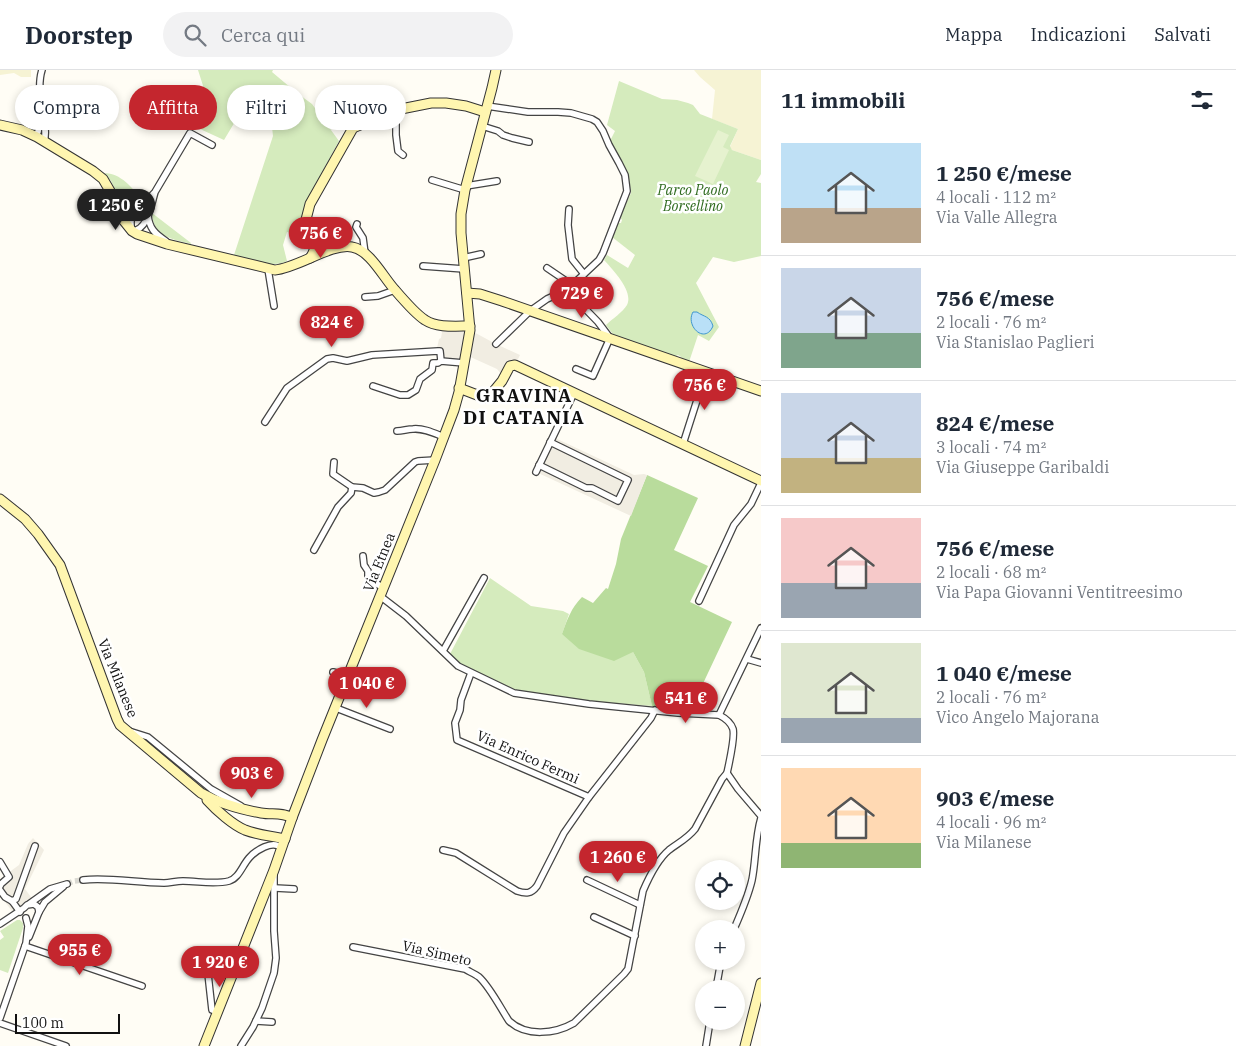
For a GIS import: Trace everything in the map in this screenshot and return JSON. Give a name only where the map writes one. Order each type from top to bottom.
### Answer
[{"type":"main road","name":"Via Etnea","points":[[204,1046],[274,870],[277,842],[292,818],[454,410],[470,326],[463,258],[461,214],[465,188],[496,70]]},
{"type":"main road","points":[[406,108],[431,103],[446,103],[486,109]]},
{"type":"main road","points":[[0,125],[22,130],[35,136],[93,171],[103,179],[127,226],[145,238],[276,270],[336,249],[353,247],[365,253],[395,290],[424,319],[431,323],[442,325],[470,326]]},
{"type":"main road","points":[[336,249],[313,243],[302,234],[310,204],[352,130]]},
{"type":"main road","points":[[310,258],[315,249],[313,243]]},
{"type":"main road","points":[[467,293],[480,294],[602,332],[610,338],[761,391]]},
{"type":"main road","points":[[459,388],[488,398],[502,381],[510,366],[515,365],[761,482]]},
{"type":"main road","name":"Via Milanese","points":[[0,499],[38,534],[60,565],[120,725],[201,793],[221,803],[267,814],[281,814],[292,818]]},
{"type":"main road","points":[[201,793],[236,825],[277,842]]},
{"type":"main road","points":[[744,1046],[761,983]]},
{"type":"street","points":[[40,85],[42,70]]},
{"type":"street","points":[[486,109],[558,112],[592,119],[597,122],[603,132],[625,175],[627,191],[599,260],[567,290],[530,311],[496,344]]},
{"type":"street","points":[[482,126],[498,131],[503,135],[528,142]]},
{"type":"street","points":[[35,136],[38,130]]},
{"type":"street","points":[[44,141],[46,130]]},
{"type":"street","points":[[396,130],[398,151],[403,155]]},
{"type":"street","points":[[155,192],[142,227],[132,231],[130,224],[132,216],[155,192],[190,133],[212,145]]},
{"type":"street","points":[[432,180],[465,188],[497,181]]},
{"type":"street","points":[[112,197],[125,205],[134,208],[140,207]]},
{"type":"street","points":[[569,209],[568,225],[572,260],[584,274]]},
{"type":"street","points":[[148,214],[152,230],[172,245]]},
{"type":"street","points":[[357,224],[356,227],[363,238],[365,253]]},
{"type":"street","points":[[463,258],[481,254]]},
{"type":"street","points":[[423,266],[464,270]]},
{"type":"street","points":[[547,268],[572,285]]},
{"type":"street","points":[[268,269],[274,306]]},
{"type":"street","points":[[365,297],[378,296],[395,290]]},
{"type":"street","points":[[567,290],[586,308],[602,332]]},
{"type":"street","points":[[576,369],[592,376],[610,338]]},
{"type":"street","points":[[265,422],[287,388],[327,359],[333,358],[347,361],[372,355],[440,351],[441,361]]},
{"type":"street","points":[[373,386],[400,395],[408,395],[416,390],[420,379],[432,370],[433,363],[441,361],[464,363]]},
{"type":"street","points":[[683,444],[706,372]]},
{"type":"street","points":[[536,472],[574,393]]},
{"type":"street","points":[[397,431],[425,430],[444,437]]},
{"type":"street","points":[[539,466],[618,501],[628,480],[550,442]]},
{"type":"street","points":[[334,462],[333,474],[352,487],[363,488],[374,493],[385,490],[416,462],[435,460]]},
{"type":"street","points":[[698,601],[734,525],[751,504],[761,482]]},
{"type":"street","points":[[314,550],[338,508],[351,493],[352,487]]},
{"type":"street","points":[[363,556],[364,565],[370,580],[458,666],[514,693],[589,704],[678,713],[720,715],[729,722],[733,732],[727,773],[761,817],[752,880],[738,920]]},
{"type":"street","points":[[443,651],[484,578]]},
{"type":"street","points":[[720,715],[761,628]]},
{"type":"street","points":[[746,659],[761,663]]},
{"type":"street","points":[[333,672],[349,676]]},
{"type":"street","name":"Via Enrico Fermi","points":[[471,673],[455,723],[458,740],[589,798]]},
{"type":"street","points":[[336,708],[390,729]]},
{"type":"street","points":[[443,850],[456,853],[518,891],[526,894],[531,892],[537,886],[564,832],[651,718],[655,710]]},
{"type":"street","points":[[126,731],[148,736],[211,788],[252,811]]},
{"type":"street","name":"Via Simeto","points":[[353,947],[465,969],[480,979],[509,1021],[521,1029],[544,1033],[555,1031],[574,1023],[628,969],[643,891],[654,869],[667,852],[695,830],[727,773]]},
{"type":"street","points":[[83,880],[166,884],[183,881],[207,883],[230,881],[238,875],[251,856],[277,842]]},
{"type":"street","points":[[12,901],[16,899],[35,846]]},
{"type":"street","points":[[0,862],[9,877],[0,884],[0,888],[6,897],[24,911],[31,920],[46,902],[67,884],[50,889],[24,911]]},
{"type":"street","points":[[242,1046],[262,1008],[274,973],[276,958],[274,870]]},
{"type":"street","points":[[587,880],[640,905]]},
{"type":"street","points":[[275,888],[294,889]]},
{"type":"street","points":[[0,924],[36,906],[37,915],[30,936],[25,944]]},
{"type":"street","points":[[0,1018],[25,944],[28,926],[24,911]]},
{"type":"street","points":[[594,917],[635,936]]},
{"type":"street","points":[[25,944],[142,986]]},
{"type":"street","points":[[208,974],[212,1010],[218,1012]]},
{"type":"street","points":[[256,1021],[272,1022]]},
{"type":"street","points":[[0,1023],[66,1046]]},
{"type":"street","points":[[706,1046],[709,1030]]},
{"type":"shaded area","points":[[0,70],[31,70],[31,77],[21,77],[14,73],[0,75]]},
{"type":"shaded area","points":[[694,70],[761,70],[761,160],[732,150],[730,147],[738,129],[712,119],[715,90]]},
{"type":"shaded area","points":[[441,329],[470,330],[520,355],[515,365],[501,374],[497,369],[466,355],[464,363],[438,361],[437,348],[441,338]]},
{"type":"shaded area","points":[[553,437],[634,475],[647,475],[631,516],[536,472]]},
{"type":"shaded area","points":[[33,838],[44,850],[25,889],[34,901],[14,914],[0,895],[0,879],[19,865],[28,844]]},
{"type":"green space","points":[[198,70],[273,70],[272,72],[287,85],[227,85],[227,130],[230,130],[224,140],[202,130],[217,130],[217,85],[203,85]]},
{"type":"green space","name":"Parco Paolo Borsellino","points":[[619,81],[662,99],[677,100],[693,105],[700,114],[738,129],[730,146],[732,150],[761,160],[761,174],[756,182],[761,183],[761,256],[734,262],[713,257],[696,283],[719,327],[709,341],[698,335],[689,362],[683,361],[678,355],[674,357],[615,337],[606,325],[625,308],[628,299],[625,287],[604,260],[607,255],[628,268],[635,255],[612,237],[618,223],[621,223],[620,217],[631,193],[628,175],[610,141],[615,131],[607,125]]},
{"type":"green space","points":[[305,99],[315,108],[315,130],[331,130],[339,141],[307,200],[296,234],[287,232],[283,245],[287,261],[268,264],[234,255],[273,136],[272,130],[305,130]]},
{"type":"green space","points":[[718,130],[729,135],[723,147],[729,150],[713,184],[695,176]]},
{"type":"green space","points":[[104,173],[121,178],[143,200],[136,204],[131,204],[118,196],[111,181]]},
{"type":"green space","points":[[152,213],[191,244],[165,236],[156,227]]},
{"type":"green space","points":[[647,475],[698,498],[674,550],[708,566],[690,602],[732,622],[691,709],[652,706],[644,672],[633,652],[614,661],[579,649],[562,634],[572,610],[582,597],[593,603],[606,588],[608,589],[621,539]]},
{"type":"green space","points":[[490,578],[531,606],[563,611],[569,614],[562,634],[633,652],[644,672],[652,706],[589,701],[515,690],[478,674],[461,664],[450,654]]},
{"type":"green space","points":[[17,920],[23,923],[23,928],[8,973],[0,970],[0,940],[4,937],[0,931]]},
{"type":"water","points":[[693,312],[697,312],[710,320],[713,326],[710,331],[701,334],[694,328],[691,317]]},
{"type":"tunnel","points":[[67,884],[83,880]]},
{"type":"district","name":"GRAVINA DI CATANIA","points":[[524,406]]}]
